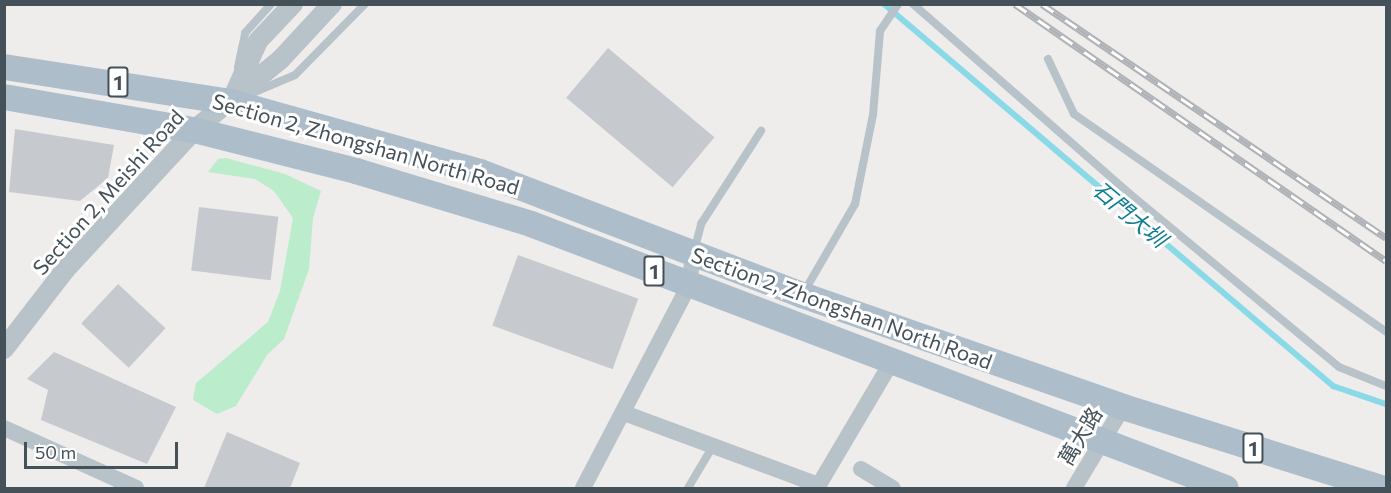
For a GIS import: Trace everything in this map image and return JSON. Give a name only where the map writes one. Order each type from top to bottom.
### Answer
[{"type":"main road","name":"Section 2, Zhongshan North Road","points":[[4,67],[231,102],[480,172],[802,295],[1123,407]]},
{"type":"main road","name":"Section 2, Zhongshan North Road","points":[[4,97],[194,130],[356,171],[531,224],[1104,444]]},
{"type":"main road","name":"1","points":[[1123,407],[1382,489]]},
{"type":"main road","name":"1","points":[[1104,444],[1226,489]]},
{"type":"street","points":[[231,102],[258,41],[292,4]]},
{"type":"street","name":"Section 2, Meishi Road","points":[[4,349],[65,270],[194,130],[281,59],[332,4]]},
{"type":"street","points":[[583,489],[624,414],[689,285],[693,255]]},
{"type":"street","points":[[624,414],[818,487],[892,361]]},
{"type":"street","name":"萬大路","points":[[1074,489],[1104,444],[1123,407]]},
{"type":"street","points":[[4,428],[136,489]]},
{"type":"street","points":[[861,469],[893,489]]},
{"type":"lane","points":[[231,102],[245,33],[271,4]]},
{"type":"lane","points":[[231,102],[295,75],[365,4]]},
{"type":"lane","points":[[802,295],[855,204],[873,115],[880,31],[898,4]]},
{"type":"lane","points":[[913,4],[1130,194],[1339,367],[1386,386]]},
{"type":"lane","points":[[1048,59],[1074,114],[1386,332]]},
{"type":"lane","points":[[693,255],[701,224],[761,131]]},
{"type":"lane","points":[[688,489],[712,446]]},
{"type":"green space","points":[[226,158],[285,174],[321,191],[313,218],[309,269],[284,339],[267,355],[236,406],[217,414],[193,400],[196,383],[268,322],[280,291],[293,218],[274,191],[255,179],[208,172],[218,159]]},
{"type":"building","points":[[608,48],[714,137],[673,187],[566,98]]},
{"type":"building","points":[[15,129],[114,145],[108,178],[80,201],[9,192]]},
{"type":"building","points":[[199,207],[278,217],[271,280],[191,271]]},
{"type":"building","points":[[518,255],[638,299],[613,369],[492,325]]},
{"type":"building","points":[[118,284],[166,328],[129,368],[81,323]]},
{"type":"building","points":[[54,352],[176,407],[147,464],[41,420],[48,390],[27,379]]},
{"type":"building","points":[[227,432],[300,463],[290,488],[204,488]]},
{"type":"waterway","name":"石門大圳","points":[[884,4],[1333,386],[1386,404]]},
{"type":"railway","points":[[1015,4],[1386,261]]},
{"type":"railway","points":[[1042,4],[1386,238]]}]
